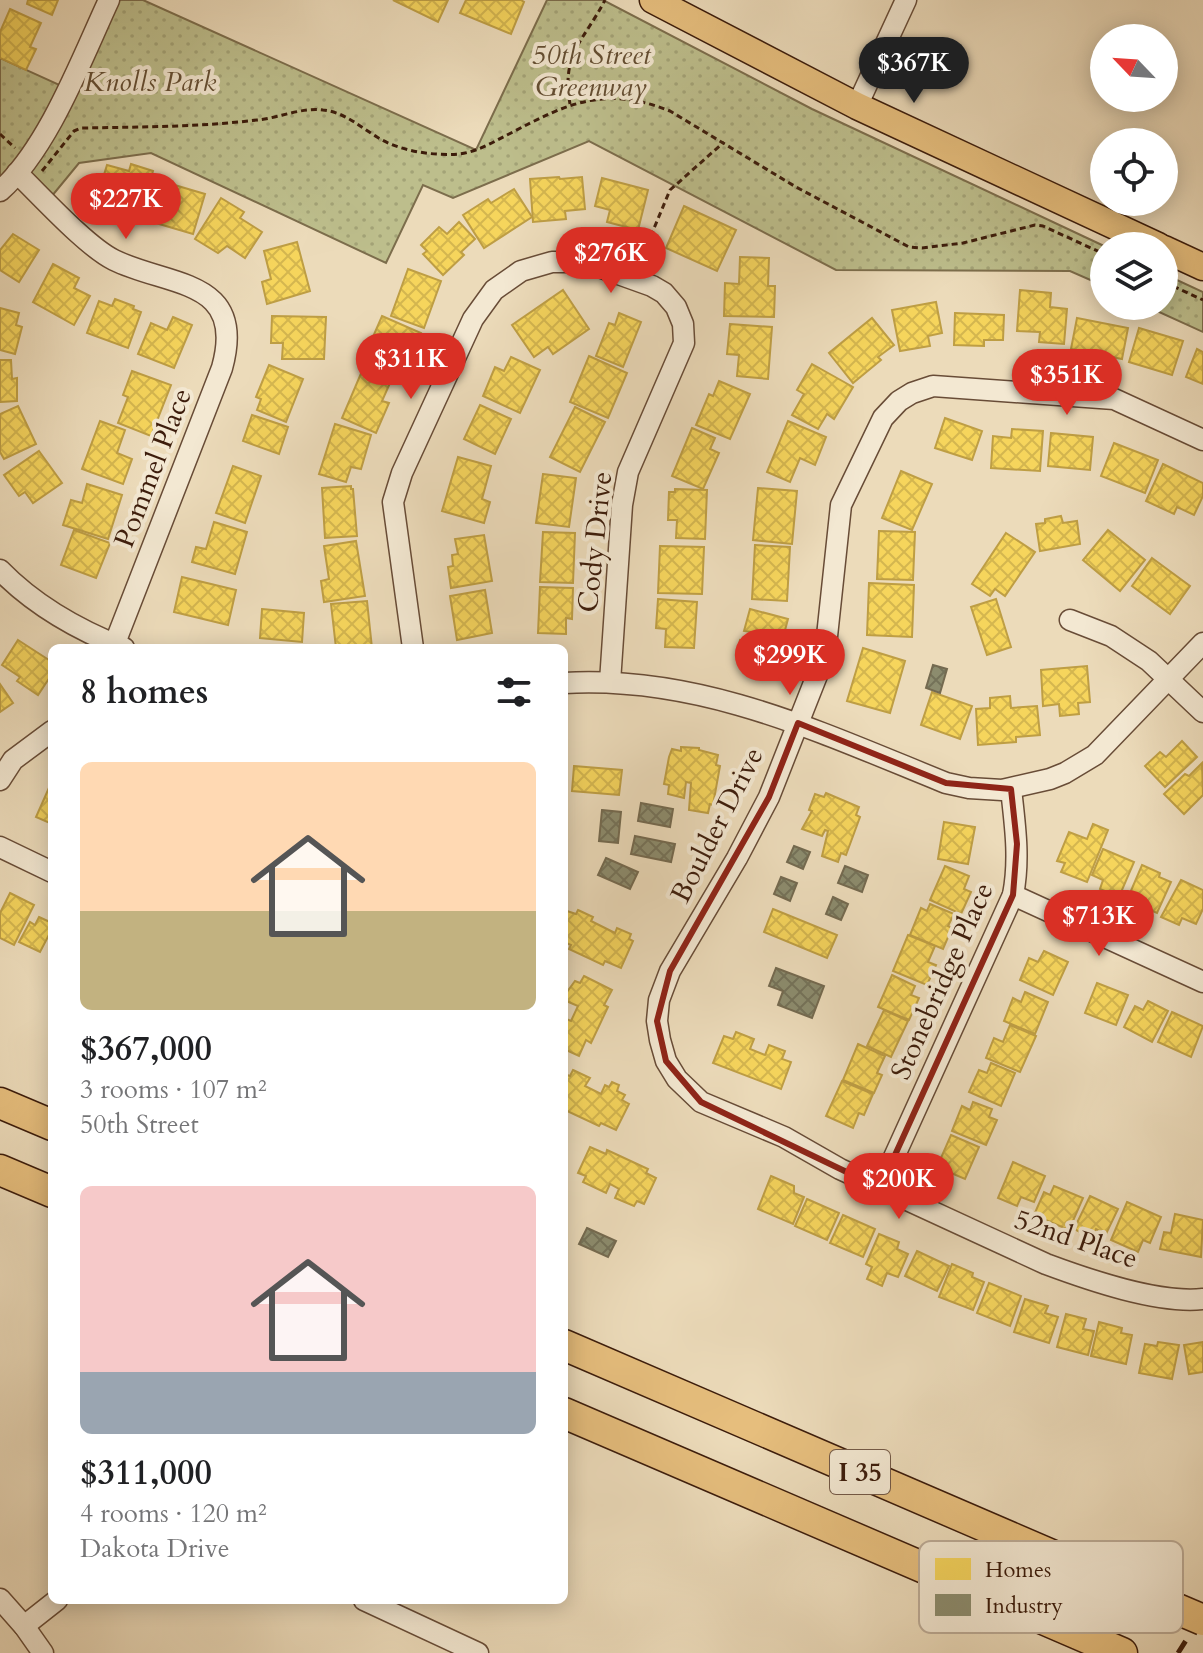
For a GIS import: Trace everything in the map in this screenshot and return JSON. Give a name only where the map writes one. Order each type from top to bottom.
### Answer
[{"type":"highway","points":[[0,1103],[48,1123]]},
{"type":"highway","points":[[0,1170],[48,1190]]},
{"type":"highway","name":"I 35","points":[[568,1347],[1019,1541]]},
{"type":"highway","name":"I 35","points":[[568,1415],[919,1566]]},
{"type":"highway","name":"I 35","points":[[1183,1611],[1203,1620]]},
{"type":"highway","name":"I 35","points":[[1076,1633],[1122,1653]]},
{"type":"main road","points":[[653,0],[857,106],[1128,232]]},
{"type":"main road","points":[[1178,255],[1203,267]]},
{"type":"street","points":[[0,191],[22,166],[68,89],[109,0]]},
{"type":"street","points":[[857,106],[906,0]]},
{"type":"street","name":"Pommel Place","points":[[22,166],[97,249],[114,260],[197,287],[217,306],[225,321],[228,346],[222,368],[118,644]]},
{"type":"street","points":[[412,644],[393,502],[402,473],[473,319],[494,290],[521,271],[552,262],[585,262],[645,283]]},
{"type":"street","name":"Cody Drive","points":[[610,682],[622,505],[628,472],[684,343],[683,324],[676,307],[664,293],[645,283]]},
{"type":"street","name":"Boulder Drive","points":[[660,1040],[657,1021],[659,1000],[670,971],[762,810],[825,655],[841,505],[883,418],[899,401],[933,386],[1114,399],[1203,440]]},
{"type":"street","points":[[0,570],[36,602],[111,644]]},
{"type":"street","points":[[1070,620],[1111,636],[1149,661],[1203,712]]},
{"type":"street","points":[[568,683],[610,682],[689,691],[729,700],[798,723],[946,783],[969,788],[1011,789],[1050,779],[1095,755],[1203,643]]},
{"type":"street","points":[[0,780],[13,760],[48,734]]},
{"type":"street","name":"Stonebridge Place","points":[[880,1188],[1013,895],[1017,844],[1011,789]]},
{"type":"street","points":[[0,847],[48,870]]},
{"type":"street","points":[[1013,895],[1203,982]]},
{"type":"street","name":"52nd Place","points":[[660,1040],[666,1061],[677,1079],[701,1102],[784,1137],[840,1169],[1046,1264],[1168,1299],[1203,1299]]},
{"type":"street","points":[[0,1599],[43,1653]]},
{"type":"street","points":[[24,1626],[52,1604]]},
{"type":"street","points":[[373,1604],[478,1653]]},
{"type":"path","points":[[570,104],[570,58],[605,0]]},
{"type":"path","points":[[0,134],[22,166],[43,171],[74,131],[81,128],[214,124],[260,120],[315,109],[345,116],[391,144],[410,150],[458,154],[482,148],[570,104],[605,97],[632,99],[670,111],[796,187],[909,247],[963,243],[1027,226],[1043,226],[1090,248]]},
{"type":"path","points":[[645,283],[647,245],[670,190],[724,142]]},
{"type":"path","points":[[1178,288],[1203,300]]},
{"type":"highlighted area","points":[[798,723],[946,783],[1011,789],[1017,844],[1013,895],[880,1188],[701,1102],[666,1061],[657,1021],[670,971],[769,797]]},
{"type":"green space","points":[[109,0],[143,0],[476,150],[547,0],[603,0],[812,109],[1090,239],[1090,280],[1070,271],[836,270],[589,141],[453,198],[423,185],[386,263],[151,153],[79,163],[47,202],[17,173],[0,191],[0,58],[68,89]]},
{"type":"green space","points":[[1178,280],[1203,292],[1203,332],[1177,320]]},
{"type":"building: Homes","points":[[28,0],[58,0],[52,15],[27,4]]},
{"type":"building: Homes","points":[[393,0],[448,0],[438,22]]},
{"type":"building: Homes","points":[[466,0],[524,2],[511,34],[460,13]]},
{"type":"building: Homes","points":[[10,9],[41,23],[30,47],[36,49],[26,70],[0,58],[0,32]]},
{"type":"building: Homes","points":[[131,164],[153,171],[143,207],[98,194],[107,165],[129,171]]},
{"type":"building: Homes","points":[[582,177],[585,209],[565,211],[566,219],[533,222],[530,179]]},
{"type":"building: Homes","points":[[602,178],[648,190],[638,230],[607,222],[610,210],[595,206]]},
{"type":"building: Homes","points":[[161,181],[205,194],[193,234],[149,221]]},
{"type":"building: Homes","points":[[514,189],[532,217],[484,248],[463,215],[488,199],[491,203]]},
{"type":"building: Homes","points":[[221,198],[244,212],[240,218],[262,232],[245,258],[227,246],[218,253],[195,239]]},
{"type":"building: Homes","points":[[684,206],[736,230],[717,271],[666,248]]},
{"type":"building: Homes","points":[[459,222],[475,239],[461,252],[464,255],[443,275],[423,254],[427,251],[421,245],[439,227],[447,234]]},
{"type":"building: Homes","points":[[13,234],[39,250],[19,282],[0,270],[0,250]]},
{"type":"building: Homes","points":[[297,242],[310,291],[267,304],[262,282],[271,279],[264,251]]},
{"type":"building: Homes","points":[[740,257],[769,258],[768,286],[775,286],[774,317],[724,316],[725,283],[739,284]]},
{"type":"building: Homes","points":[[53,264],[79,278],[74,288],[90,296],[74,325],[33,302]]},
{"type":"building: Homes","points":[[408,269],[441,281],[424,328],[391,316]]},
{"type":"building: Homes","points":[[563,290],[589,329],[553,354],[548,347],[534,357],[512,325]]},
{"type":"building: Homes","points":[[1020,290],[1051,293],[1050,307],[1067,309],[1064,344],[1039,342],[1040,332],[1017,331]]},
{"type":"building: Homes","points":[[115,299],[141,312],[128,348],[87,333],[99,301],[112,306]]},
{"type":"building: Homes","points":[[936,302],[942,333],[928,336],[930,346],[900,351],[892,310]]},
{"type":"building: Homes","points":[[0,308],[19,313],[16,325],[22,327],[15,354],[0,350]]},
{"type":"building: Homes","points":[[619,313],[641,322],[623,367],[596,356],[609,323],[615,325]]},
{"type":"building: Homes","points":[[955,313],[1004,315],[1003,340],[984,340],[984,346],[954,345]]},
{"type":"building: Homes","points":[[272,316],[326,317],[324,359],[282,359],[283,343],[271,343]]},
{"type":"building: Homes","points":[[382,316],[421,333],[409,363],[402,360],[394,376],[362,362]]},
{"type":"building: Homes","points":[[173,317],[192,325],[174,368],[138,354],[151,323],[167,330]]},
{"type":"building: Homes","points":[[872,318],[894,345],[853,383],[829,353]]},
{"type":"building: Homes","points":[[1077,318],[1128,328],[1122,359],[1071,349]]},
{"type":"building: Homes","points":[[730,324],[772,327],[768,379],[737,376],[739,355],[727,354]]},
{"type":"building: Homes","points":[[1139,328],[1183,341],[1172,375],[1129,362]]},
{"type":"building: Homes","points":[[1197,349],[1203,352],[1203,384],[1186,377]]},
{"type":"building: Homes","points":[[589,356],[627,373],[608,418],[570,402]]},
{"type":"building: Homes","points":[[511,357],[540,370],[520,413],[483,396],[495,367],[504,371]]},
{"type":"building: Homes","points":[[0,360],[11,360],[12,379],[17,378],[17,401],[0,402]]},
{"type":"building: Homes","points":[[812,364],[853,387],[834,419],[827,414],[818,429],[792,415],[804,394],[797,390]]},
{"type":"building: Homes","points":[[269,365],[303,379],[286,422],[257,410],[261,399],[256,397]]},
{"type":"building: Homes","points":[[132,371],[171,385],[151,436],[118,423],[128,397],[123,395]]},
{"type":"building: Homes","points":[[362,371],[390,383],[382,401],[389,403],[376,433],[342,418]]},
{"type":"building: Homes","points":[[719,381],[750,394],[730,439],[696,425],[709,394],[713,396]]},
{"type":"building: Homes","points":[[480,405],[511,419],[495,454],[464,439]]},
{"type":"building: Homes","points":[[18,406],[36,444],[4,459],[0,452],[0,414]]},
{"type":"building: Homes","points":[[575,407],[605,422],[580,472],[550,457]]},
{"type":"building: Homes","points":[[252,415],[288,427],[279,454],[243,441]]},
{"type":"building: Homes","points":[[945,418],[982,431],[972,460],[935,448]]},
{"type":"building: Homes","points":[[100,421],[125,430],[117,453],[132,459],[123,484],[82,469]]},
{"type":"building: Homes","points":[[788,421],[826,437],[815,465],[800,458],[790,482],[767,472]]},
{"type":"building: Homes","points":[[335,424],[371,435],[361,469],[351,467],[346,482],[319,474]]},
{"type":"building: Homes","points":[[692,428],[715,438],[710,449],[719,453],[703,489],[672,476]]},
{"type":"building: Homes","points":[[1012,429],[1043,431],[1040,471],[991,468],[993,436],[1011,438]]},
{"type":"building: Homes","points":[[1051,433],[1093,437],[1090,470],[1048,466]]},
{"type":"building: Homes","points":[[1114,443],[1158,460],[1145,493],[1101,476]]},
{"type":"building: Homes","points":[[39,451],[62,483],[33,503],[25,492],[19,496],[4,475]]},
{"type":"building: Homes","points":[[458,457],[491,466],[482,499],[490,502],[484,523],[442,511]]},
{"type":"building: Homes","points":[[1163,464],[1203,483],[1203,496],[1194,515],[1177,507],[1174,514],[1146,501]]},
{"type":"building: Homes","points":[[233,466],[261,476],[245,523],[216,513]]},
{"type":"building: Homes","points":[[901,471],[932,484],[912,530],[882,518]]},
{"type":"building: Homes","points":[[543,474],[576,478],[569,527],[536,523]]},
{"type":"building: Homes","points":[[87,484],[122,495],[108,539],[63,525],[71,500],[82,503]]},
{"type":"building: Homes","points":[[351,486],[357,536],[325,538],[322,488]]},
{"type":"building: Homes","points":[[758,488],[797,491],[792,544],[753,540]]},
{"type":"building: Homes","points":[[675,489],[707,490],[705,539],[676,538],[677,520],[668,520],[669,492],[675,492]]},
{"type":"building: Homes","points":[[1061,516],[1063,523],[1077,521],[1080,544],[1040,551],[1036,524]]},
{"type":"building: Homes","points":[[214,522],[247,532],[235,574],[192,562],[196,547],[206,549]]},
{"type":"building: Homes","points":[[74,530],[110,543],[96,578],[61,565]]},
{"type":"building: Homes","points":[[1108,530],[1145,560],[1120,591],[1083,560]]},
{"type":"building: Homes","points":[[879,531],[915,532],[913,580],[877,579]]},
{"type":"building: Homes","points":[[543,532],[575,533],[573,583],[540,582]]},
{"type":"building: Homes","points":[[1006,533],[1035,552],[1005,596],[995,589],[990,596],[972,584]]},
{"type":"building: Homes","points":[[484,535],[492,581],[451,588],[448,567],[453,566],[452,555],[458,554],[455,539]]},
{"type":"building: Homes","points":[[356,541],[365,596],[324,602],[321,581],[329,579],[324,546]]},
{"type":"building: Homes","points":[[755,545],[790,547],[787,601],[752,599]]},
{"type":"building: Homes","points":[[660,546],[704,547],[702,594],[658,593]]},
{"type":"building: Homes","points":[[1152,558],[1190,586],[1170,614],[1132,586]]},
{"type":"building: Homes","points":[[182,577],[236,590],[228,625],[174,612]]},
{"type":"building: Homes","points":[[869,583],[914,585],[912,637],[867,635]]},
{"type":"building: Homes","points":[[540,587],[573,588],[572,619],[566,618],[566,634],[538,633]]},
{"type":"building: Homes","points":[[485,590],[492,633],[457,640],[450,596]]},
{"type":"building: Homes","points":[[658,599],[697,602],[694,648],[665,647],[666,629],[656,628]]},
{"type":"building: Homes","points":[[996,599],[1011,647],[987,655],[971,607]]},
{"type":"building: Homes","points":[[367,601],[372,644],[336,644],[331,604]]},
{"type":"building: Homes","points":[[262,609],[304,613],[302,642],[260,638]]},
{"type":"building: Homes","points":[[750,609],[788,619],[776,664],[737,654],[740,640],[749,642],[752,632],[744,631]]},
{"type":"building: Homes","points":[[18,640],[48,659],[48,680],[38,695],[17,681],[20,677],[2,665]]},
{"type":"building: Homes","points":[[863,648],[905,661],[890,713],[847,701]]},
{"type":"building: Homes","points":[[1087,666],[1090,702],[1078,703],[1079,714],[1060,716],[1059,704],[1043,706],[1041,670]]},
{"type":"building: Homes","points":[[0,684],[13,703],[0,712]]},
{"type":"building: Homes","points":[[932,692],[972,706],[960,739],[921,725]]},
{"type":"building: Homes","points":[[1010,696],[1011,708],[1037,706],[1040,735],[1016,737],[1016,742],[978,745],[976,709],[990,708],[990,698]]},
{"type":"building: Homes","points":[[1182,741],[1197,757],[1165,787],[1145,766],[1160,752],[1166,757]]},
{"type":"building: Homes","points":[[681,747],[699,748],[718,755],[716,765],[720,766],[713,805],[710,804],[708,813],[689,810],[691,783],[686,782],[684,798],[668,794],[669,785],[664,784],[669,757],[672,749],[681,751]]},
{"type":"building: Homes","points":[[1202,763],[1203,795],[1184,814],[1164,794]]},
{"type":"building: Homes","points":[[574,766],[622,770],[619,795],[572,791]]},
{"type":"building: Homes","points":[[48,790],[48,822],[36,817]]},
{"type":"building: Homes","points":[[826,793],[859,807],[856,815],[860,817],[846,855],[841,853],[838,862],[822,856],[828,831],[825,830],[822,836],[802,829],[812,811],[809,810],[815,794],[824,797]]},
{"type":"building: Homes","points":[[944,822],[975,827],[968,864],[938,859]]},
{"type":"building: Homes","points":[[1093,824],[1108,830],[1087,882],[1061,872],[1065,863],[1057,861],[1069,832],[1087,839]]},
{"type":"building: Homes","points":[[1103,849],[1134,862],[1119,897],[1100,889],[1103,880],[1092,875]]},
{"type":"building: Homes","points":[[1142,865],[1171,882],[1157,913],[1127,900]]},
{"type":"building: Homes","points":[[945,866],[969,876],[964,889],[971,892],[961,914],[930,900]]},
{"type":"building: Homes","points":[[1181,880],[1203,890],[1203,909],[1196,924],[1182,918],[1179,925],[1161,917]]},
{"type":"building: Homes","points":[[10,893],[34,905],[14,945],[0,938],[0,913]]},
{"type":"building: Homes","points":[[930,904],[954,914],[943,949],[910,935],[921,908],[927,911]]},
{"type":"building: Homes","points":[[773,909],[837,935],[827,958],[764,932]]},
{"type":"building: Homes","points":[[578,910],[593,917],[591,921],[615,933],[617,928],[631,934],[629,939],[633,941],[621,968],[605,961],[603,965],[569,949],[568,911],[576,914]]},
{"type":"building: Homes","points":[[39,917],[48,921],[48,937],[40,952],[19,942],[30,922],[35,925]]},
{"type":"building: Homes","points":[[908,935],[935,946],[928,962],[936,965],[927,985],[893,971]]},
{"type":"building: Homes","points":[[1044,951],[1068,962],[1053,995],[1020,980],[1029,958],[1038,962]]},
{"type":"building: Homes","points":[[892,975],[915,986],[911,995],[919,998],[909,1020],[878,1007]]},
{"type":"building: Homes","points":[[584,976],[612,990],[604,1005],[608,1007],[591,1043],[586,1040],[579,1056],[568,1051],[568,1020],[571,1021],[578,1006],[568,1002],[568,991],[575,981],[580,983]]},
{"type":"building: Homes","points":[[1097,983],[1128,995],[1116,1025],[1085,1013]]},
{"type":"building: Homes","points":[[1025,992],[1048,1002],[1035,1034],[1004,1021],[1013,998],[1021,1002]]},
{"type":"building: Homes","points":[[1148,1001],[1168,1011],[1152,1042],[1124,1027],[1135,1006],[1143,1010]]},
{"type":"building: Homes","points":[[884,1010],[908,1021],[891,1057],[867,1046]]},
{"type":"building: Homes","points":[[1172,1012],[1203,1026],[1191,1057],[1158,1042]]},
{"type":"building: Homes","points":[[1010,1025],[1036,1036],[1020,1072],[986,1058],[994,1038],[1003,1042]]},
{"type":"building: Homes","points":[[736,1032],[754,1039],[750,1049],[765,1055],[769,1045],[785,1051],[782,1059],[791,1062],[781,1089],[713,1063],[724,1036],[733,1039]]},
{"type":"building: Homes","points":[[858,1044],[885,1056],[877,1073],[882,1075],[874,1093],[843,1080]]},
{"type":"building: Homes","points":[[991,1063],[1015,1073],[1001,1106],[969,1092],[979,1070],[987,1073]]},
{"type":"building: Homes","points":[[573,1070],[590,1078],[585,1086],[601,1094],[605,1085],[609,1087],[612,1082],[619,1085],[617,1091],[625,1095],[622,1100],[629,1104],[616,1130],[601,1123],[599,1126],[568,1111]]},
{"type":"building: Homes","points":[[842,1081],[873,1094],[864,1115],[859,1113],[853,1128],[826,1116]]},
{"type":"building: Homes","points":[[973,1102],[992,1109],[989,1117],[997,1120],[986,1145],[952,1131],[962,1106],[970,1110]]},
{"type":"building: Homes","points":[[951,1135],[979,1147],[965,1179],[937,1167]]},
{"type":"building: Homes","points":[[590,1147],[606,1154],[607,1150],[648,1169],[646,1173],[656,1178],[644,1204],[637,1201],[634,1206],[615,1198],[619,1189],[610,1184],[606,1193],[583,1182],[586,1176],[578,1173]]},
{"type":"building: Homes","points":[[1013,1162],[1045,1176],[1034,1202],[1021,1197],[1017,1206],[998,1198]]},
{"type":"building: Homes","points":[[771,1176],[794,1186],[794,1193],[804,1197],[793,1224],[758,1209]]},
{"type":"building: Homes","points":[[1054,1186],[1083,1198],[1069,1230],[1034,1215],[1044,1192],[1050,1195]]},
{"type":"building: Homes","points":[[1090,1196],[1118,1209],[1106,1234],[1096,1229],[1092,1238],[1074,1229]]},
{"type":"building: Homes","points":[[807,1199],[839,1213],[827,1240],[795,1226]]},
{"type":"building: Homes","points":[[1127,1202],[1161,1217],[1150,1243],[1143,1240],[1138,1252],[1111,1240]]},
{"type":"building: Homes","points":[[1175,1214],[1203,1220],[1201,1257],[1160,1249],[1164,1232],[1171,1233]]},
{"type":"building: Homes","points":[[843,1215],[875,1229],[863,1257],[830,1243]]},
{"type":"building: Homes","points":[[879,1234],[899,1242],[897,1249],[908,1254],[898,1277],[887,1273],[882,1286],[867,1279],[872,1267],[866,1264]]},
{"type":"building: Homes","points":[[917,1251],[949,1266],[937,1291],[905,1276]]},
{"type":"building: Homes","points":[[952,1264],[973,1273],[972,1277],[984,1282],[973,1310],[939,1297]]},
{"type":"building: Homes","points":[[989,1283],[1021,1296],[1010,1326],[977,1313]]},
{"type":"building: Homes","points":[[1025,1299],[1048,1306],[1045,1313],[1058,1317],[1049,1343],[1014,1332]]},
{"type":"building: Homes","points":[[1066,1314],[1086,1319],[1083,1329],[1094,1331],[1088,1355],[1057,1347]]},
{"type":"building: Homes","points":[[1099,1322],[1122,1328],[1121,1333],[1132,1335],[1126,1364],[1091,1356]]},
{"type":"building: Homes","points":[[1158,1342],[1179,1345],[1172,1379],[1139,1373],[1145,1344],[1157,1346]]},
{"type":"building: Homes","points":[[1203,1342],[1203,1372],[1189,1374],[1184,1345]]},
{"type":"building: Industry","points":[[933,665],[947,669],[940,693],[926,688]]},
{"type":"building: Industry","points":[[641,803],[673,809],[670,827],[638,821]]},
{"type":"building: Industry","points":[[602,810],[621,812],[618,843],[599,841]]},
{"type":"building: Industry","points":[[635,836],[675,844],[671,862],[631,854]]},
{"type":"building: Industry","points":[[794,846],[810,852],[803,869],[787,862]]},
{"type":"building: Industry","points":[[606,858],[638,872],[630,889],[598,875]]},
{"type":"building: Industry","points":[[845,866],[868,875],[862,892],[838,883]]},
{"type":"building: Industry","points":[[781,877],[797,883],[790,901],[774,894]]},
{"type":"building: Industry","points":[[833,897],[848,904],[841,920],[826,914]]},
{"type":"building: Industry","points":[[776,968],[824,986],[812,1018],[778,1005],[783,991],[769,986]]},
{"type":"building: Industry","points":[[587,1228],[616,1241],[608,1257],[579,1244]]},
{"type":"railway","points":[[1178,1653],[1203,1614]]},
{"type":"park label","name":"50th Street Greenway","points":[[591,71]]},
{"type":"park label","name":"Knolls Park","points":[[150,82]]}]
